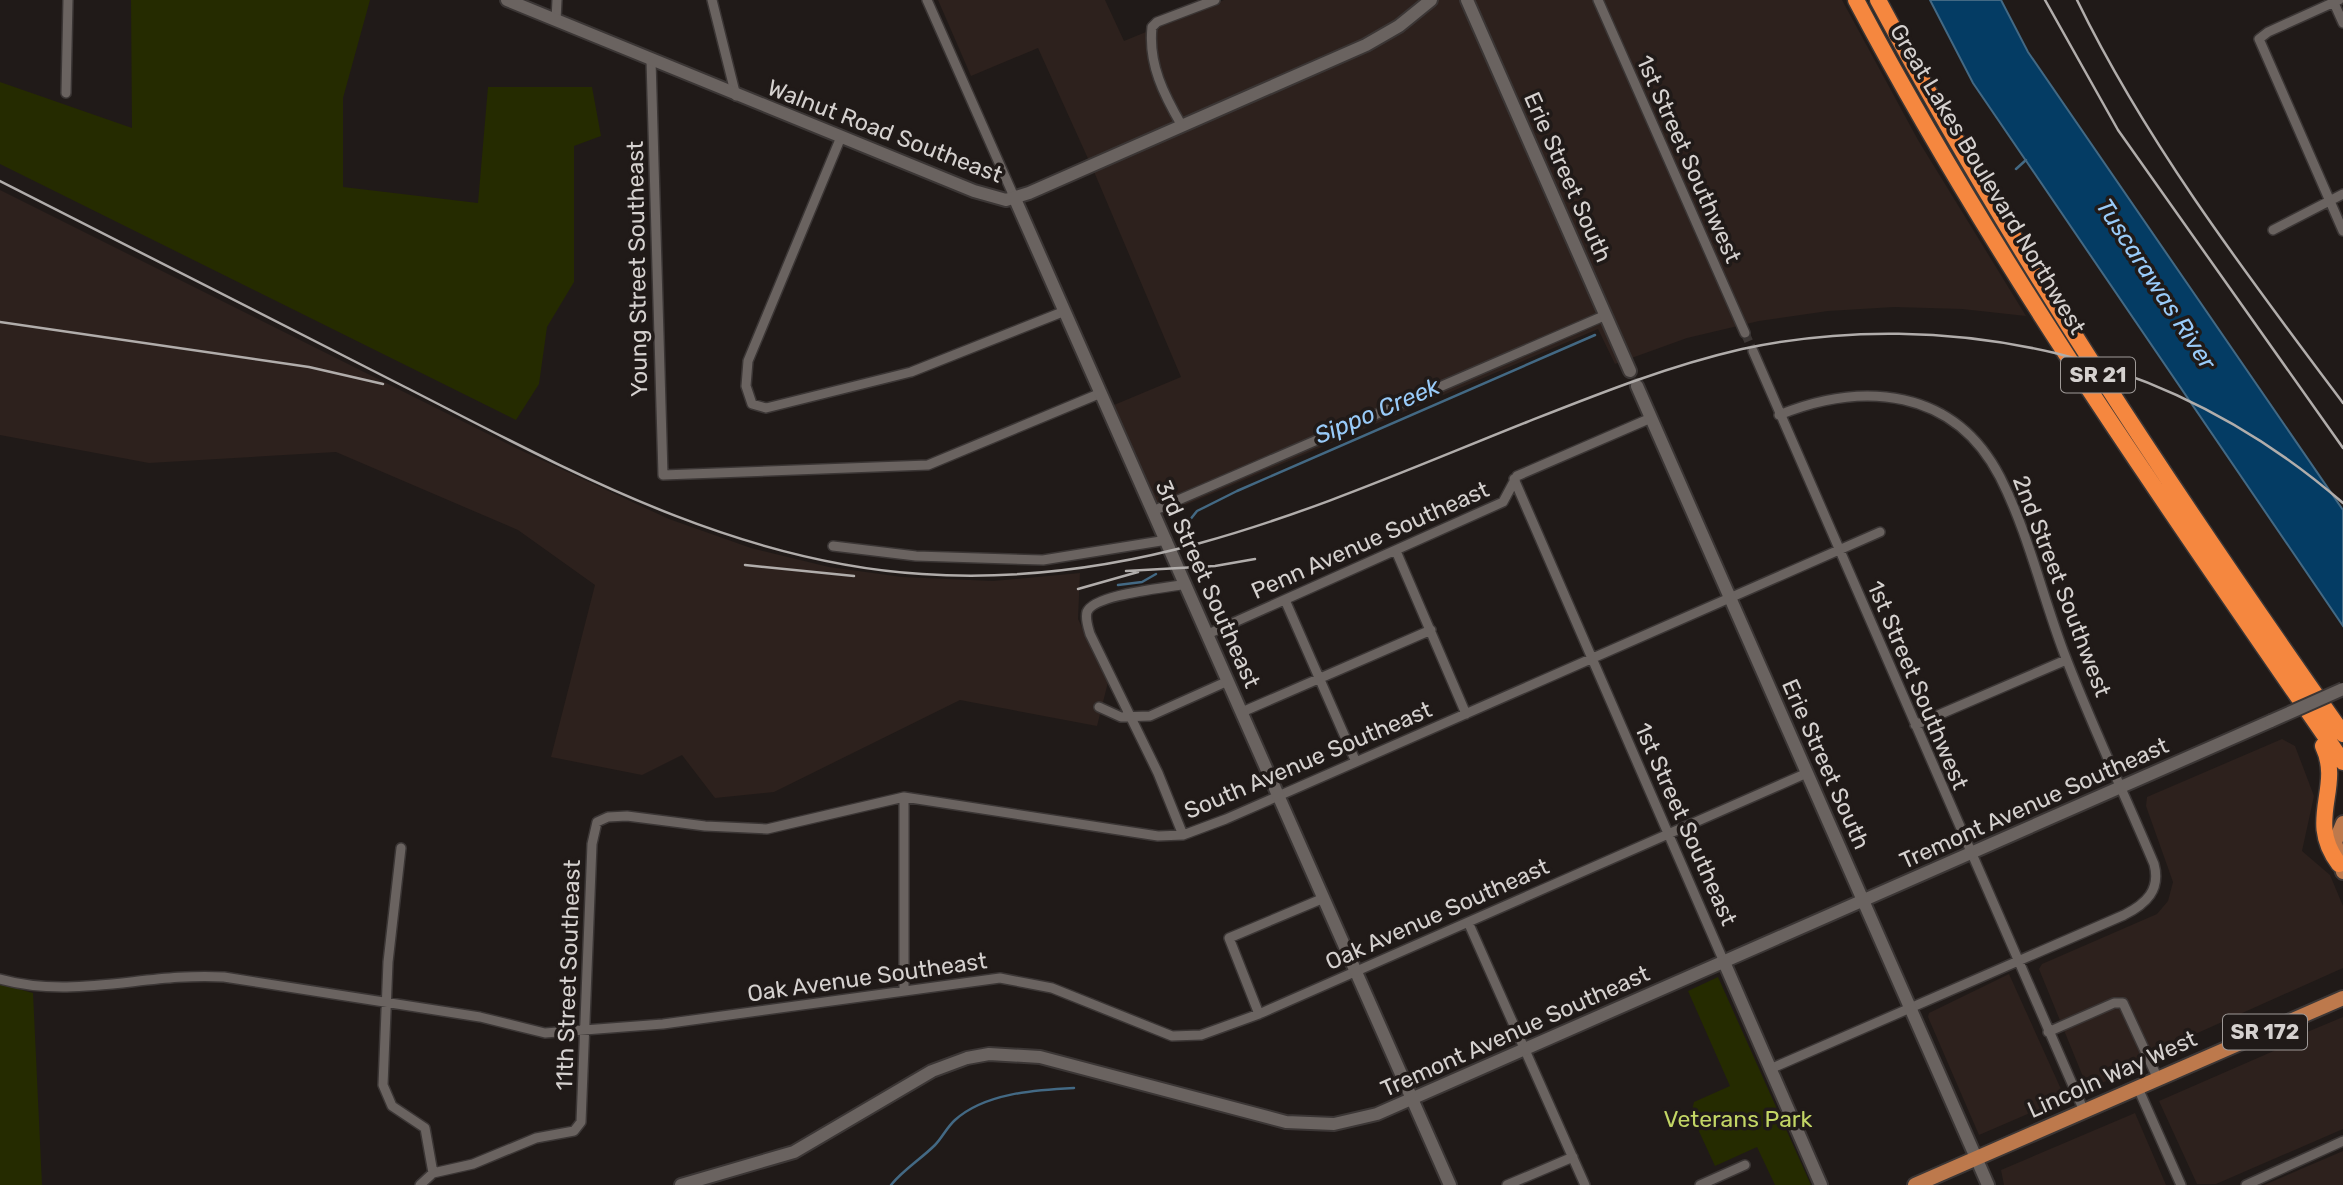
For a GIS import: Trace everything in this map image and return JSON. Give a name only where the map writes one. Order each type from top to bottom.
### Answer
[{"type":"highway","name":"Great Lakes Boulevard Northwest","points":[[1856,0],[2015,277],[2343,762]]},
{"type":"highway","name":"Great Lakes Boulevard Northwest","points":[[1878,0],[2011,234],[2103,384],[2180,501],[2343,734]]},
{"type":"highway","points":[[2288,683],[2305,721],[2331,762],[2325,836],[2328,850],[2341,868]]},
{"type":"main road","points":[[2341,868],[2335,839],[2343,823]]},
{"type":"main road","name":"Lincoln Way West","points":[[1976,1158],[2343,998]]},
{"type":"main road","name":"SR 172","points":[[1915,1185],[1976,1158]]},
{"type":"street","points":[[66,93],[68,0]]},
{"type":"street","name":"Walnut Road Southeast","points":[[507,0],[736,96],[987,196],[1015,199],[1366,45],[1399,26],[1431,0]]},
{"type":"street","points":[[556,20],[557,0]]},
{"type":"street","points":[[712,0],[736,96]]},
{"type":"street","name":"3rd Street Southeast","points":[[928,0],[1450,1185]]},
{"type":"street","points":[[1182,126],[1163,93],[1155,68],[1152,27],[1157,22],[1215,0]]},
{"type":"street","name":"Erie Street South","points":[[1467,0],[1630,371]]},
{"type":"street","name":"1st Street Southwest","points":[[1598,0],[1745,333]]},
{"type":"street","points":[[2343,23],[2337,1],[2268,32],[2259,39],[2343,231]]},
{"type":"street","name":"Young Street Southeast","points":[[651,60],[663,475],[929,465],[1101,393]]},
{"type":"street","points":[[841,137],[752,351],[746,375],[751,402],[756,407],[766,408],[911,372],[1065,311]]},
{"type":"street","points":[[2273,230],[2343,194]]},
{"type":"street","points":[[1153,511],[1606,315]]},
{"type":"street","name":"1st Street Southwest","points":[[1753,351],[2084,1111]]},
{"type":"street","name":"Erie Street South","points":[[1637,386],[1988,1185]]},
{"type":"street","name":"2nd Street Southwest","points":[[1770,1069],[2131,912],[2153,893],[2156,878],[2154,864],[2066,660],[2000,476],[1975,442],[1941,416],[1902,399],[1860,394],[1819,400],[1779,415]]},
{"type":"street","name":"Penn Avenue Southeast","points":[[1208,634],[1503,502],[1510,494],[1514,478],[1651,418]]},
{"type":"street","name":"1st Street Southeast","points":[[1514,478],[1821,1185]]},
{"type":"street","name":"South Avenue Southeast","points":[[597,822],[608,817],[627,817],[705,826],[767,829],[904,797],[1158,836],[1183,835],[1881,532]]},
{"type":"street","points":[[833,545],[916,556],[1042,560],[1077,557],[1167,540]]},
{"type":"street","points":[[1396,551],[1466,714]]},
{"type":"street","points":[[1183,835],[1132,719],[1090,634],[1087,614],[1093,606],[1104,600],[1186,584]]},
{"type":"street","points":[[1285,600],[1356,762]]},
{"type":"street","points":[[1242,712],[1431,630]]},
{"type":"street","points":[[1915,725],[2066,660]]},
{"type":"street","points":[[1099,707],[1132,719],[1150,716],[1228,681]]},
{"type":"street","name":"Tremont Avenue Southeast","points":[[681,1185],[794,1152],[932,1071],[967,1058],[989,1054],[1040,1058],[1286,1122],[1348,1123],[1412,1099],[1525,1050],[2343,689]]},
{"type":"street","name":"Oak Avenue Southeast","points":[[0,979],[62,988],[184,976],[224,976],[480,1017],[535,1032],[585,1032],[985,979],[1017,979],[1052,988],[1158,1032],[1186,1037],[1218,1030],[1259,1014],[1807,772]]},
{"type":"street","points":[[904,797],[904,990]]},
{"type":"street","name":"11th Street Southeast","points":[[433,1173],[473,1164],[536,1138],[567,1134],[578,1128],[583,1114],[592,844],[597,822]]},
{"type":"street","points":[[401,848],[387,1002],[385,1094],[392,1106],[425,1128],[433,1173],[420,1185]]},
{"type":"street","points":[[1259,1014],[1229,937],[1324,898]]},
{"type":"street","points":[[1468,922],[1585,1185]]},
{"type":"street","points":[[2048,1032],[2114,1003],[2123,1003],[2158,1079]]},
{"type":"street","points":[[2137,1088],[2181,1185]]},
{"type":"street","points":[[2246,1185],[2343,1141]]},
{"type":"street","points":[[1507,1185],[1573,1157]]},
{"type":"street","points":[[1700,1185],[1717,1182],[1745,1165]]},
{"type":"shaded area","points":[[938,0],[1105,0],[1124,41],[1224,0],[1842,0],[1918,140],[2026,316],[1962,309],[1894,307],[1828,311],[1759,321],[1687,338],[1615,364],[1598,329],[1162,515],[1114,405],[1181,377],[1095,174],[1038,48],[971,76]]},
{"type":"shaded area","points":[[0,190],[518,449],[669,519],[751,548],[829,567],[902,577],[993,581],[1080,573],[1078,619],[1108,682],[1097,726],[960,700],[774,792],[715,798],[682,755],[642,775],[551,757],[595,585],[518,530],[336,452],[149,463],[0,435]]},
{"type":"shaded area","points":[[2282,739],[2295,746],[2314,796],[2302,851],[2330,875],[2343,906],[2343,968],[2155,1052],[2141,1066],[2088,1089],[2039,969],[2042,964],[2157,914],[2168,901],[2173,882],[2146,806],[2147,797]]},
{"type":"shaded area","points":[[2009,974],[2065,1098],[1979,1135],[1928,1017],[1929,1013]]},
{"type":"shaded area","points":[[2343,1017],[2343,1129],[2216,1184],[2197,1184],[2159,1101],[2301,1039],[2300,1035]]},
{"type":"shaded area","points":[[2135,1113],[2166,1185],[2004,1185],[2001,1170]]},
{"type":"shaded area","points":[[2343,1151],[2343,1185],[2264,1185]]},
{"type":"green space","points":[[131,0],[370,0],[343,98],[343,187],[478,203],[488,87],[592,87],[601,136],[574,146],[574,282],[547,327],[539,384],[516,420],[0,164],[0,82],[132,128]]},
{"type":"green space","name":"Veterans Park","points":[[1718,977],[1811,1185],[1775,1185],[1757,1147],[1715,1166],[1691,1114],[1694,1102],[1730,1086],[1688,991]]},
{"type":"green space","points":[[0,984],[33,993],[42,1185],[0,1185]]},
{"type":"water","name":"Tuscarawas River","points":[[1930,0],[2001,0],[2028,52],[2343,510],[2343,626],[1973,83]]},
{"type":"waterway","name":"Sippo Creek","points":[[2016,169],[2026,160]]},
{"type":"waterway","name":"Sippo Creek","points":[[1181,531],[1197,511],[1237,491],[1595,335]]},
{"type":"waterway","name":"Sippo Creek","points":[[1118,585],[1142,582],[1156,574]]},
{"type":"waterway","name":"Sippo Creek","points":[[891,1185],[967,1111],[1011,1095],[1074,1088]]},
{"type":"tunnel","points":[[1745,333],[1753,351]]},
{"type":"railway","points":[[2045,0],[2118,130],[2343,448]]},
{"type":"railway","points":[[2077,0],[2135,106],[2200,208],[2343,403]]},
{"type":"railway","points":[[0,181],[591,480],[654,508],[719,532],[785,552],[852,566],[922,574],[1004,575],[1082,568],[1158,554],[1233,534],[1306,509],[1580,401],[1687,364],[1781,342],[1859,334],[1938,335],[1978,339],[2055,353],[2133,377],[2171,393],[2244,431],[2278,453],[2343,503]]},
{"type":"railway","points":[[0,322],[309,367],[383,384]]},
{"type":"railway","points":[[1126,571],[1215,566],[1255,559]]},
{"type":"railway","points":[[745,565],[854,576]]},
{"type":"railway","points":[[1078,589],[1138,572]]}]
